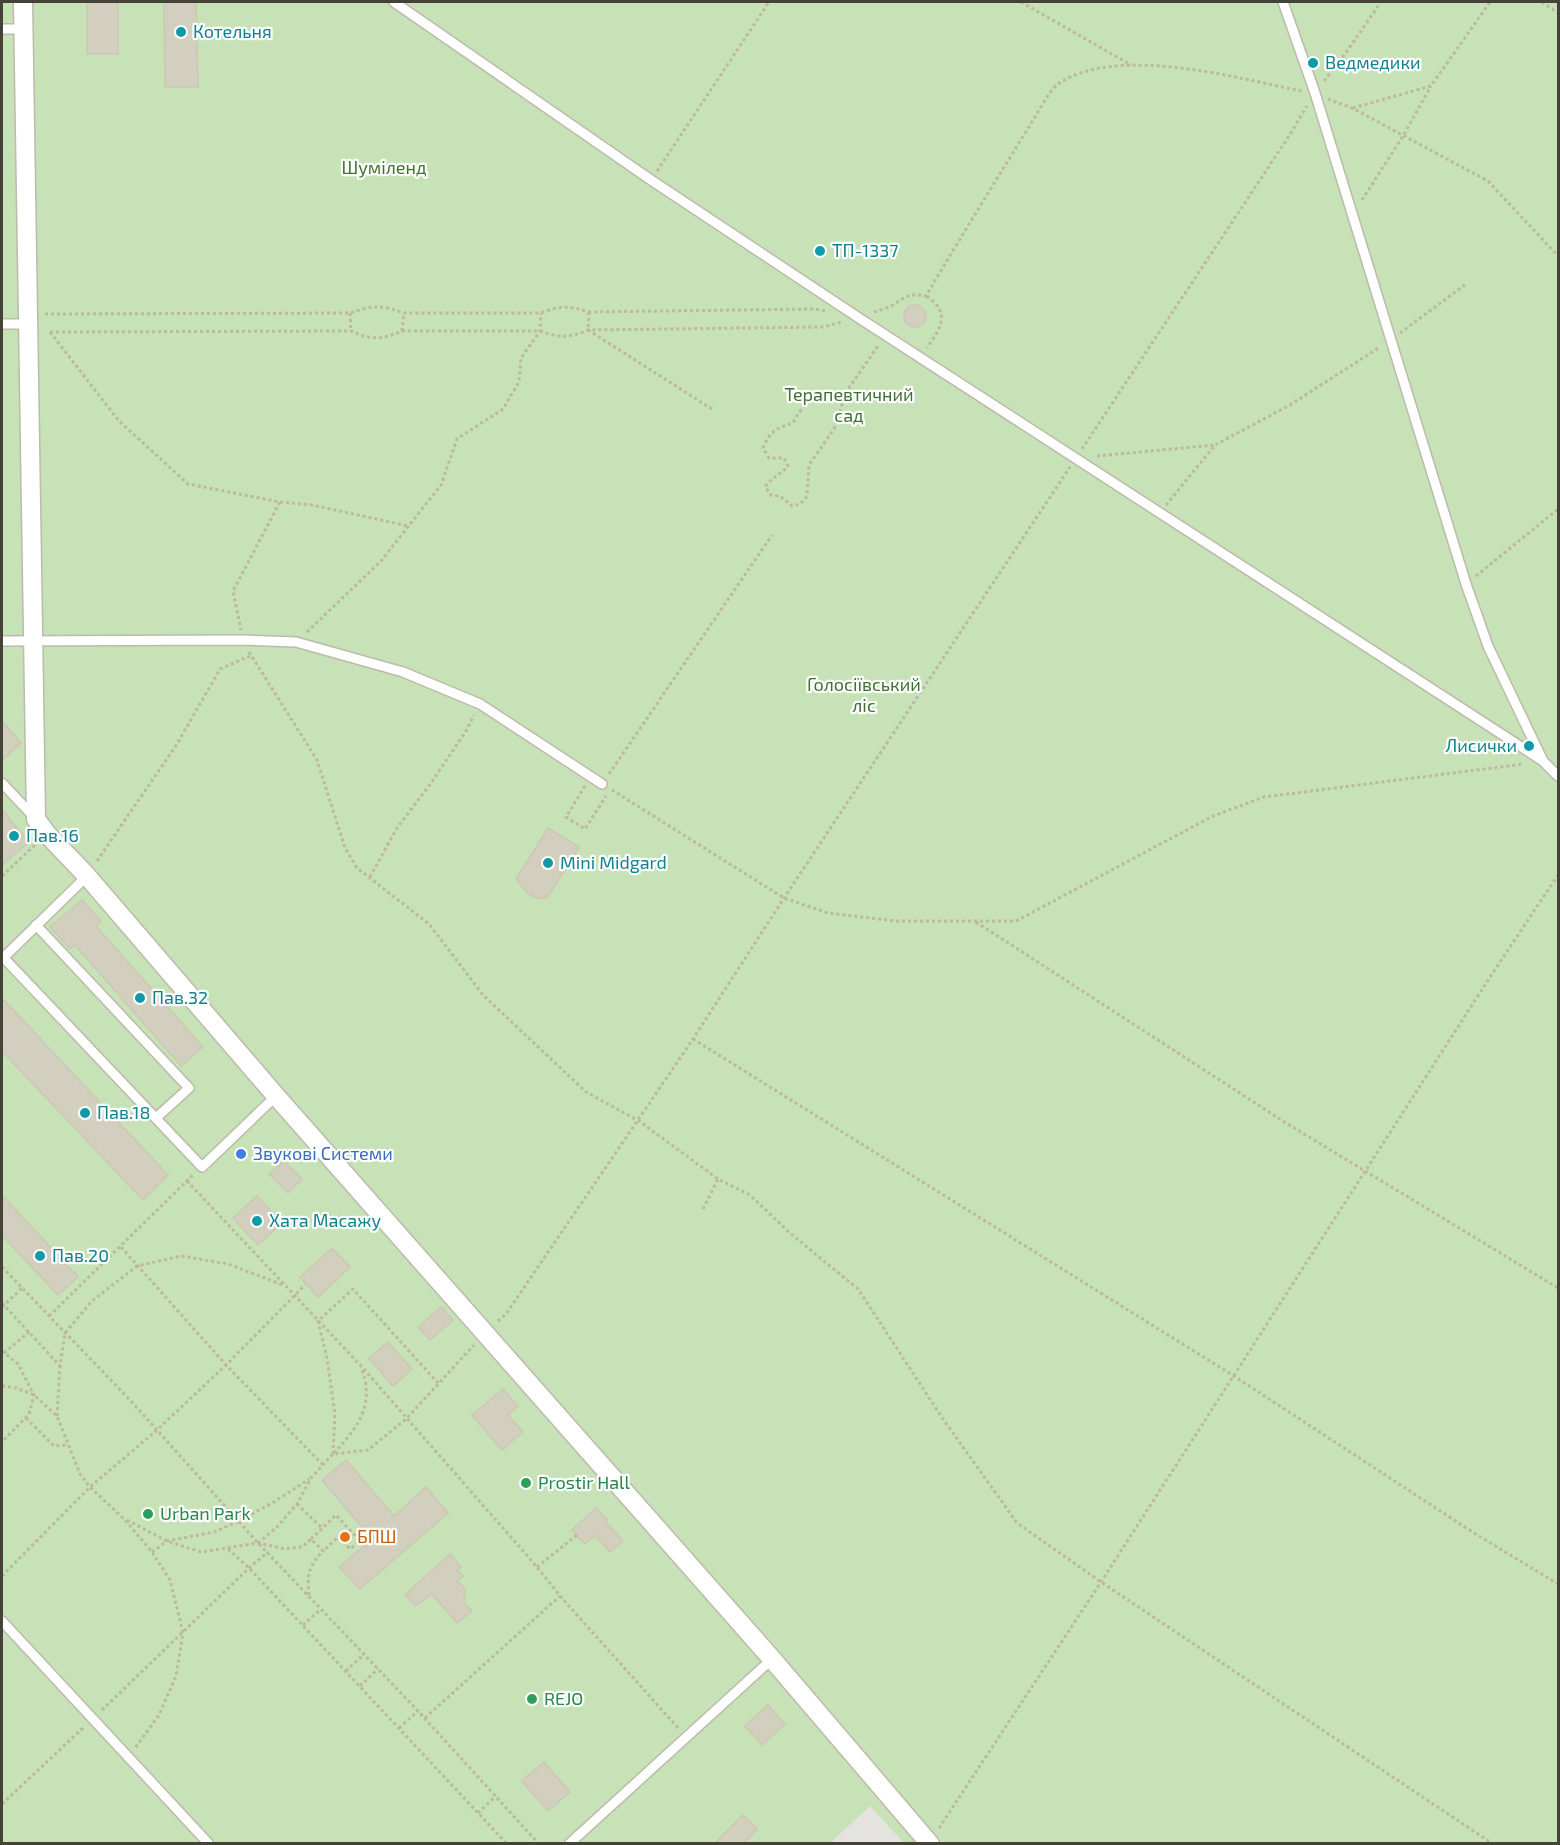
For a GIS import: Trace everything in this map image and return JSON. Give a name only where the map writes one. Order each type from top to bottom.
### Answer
[{"type":"street","points":[[23,2],[33,641],[42,826],[276,1096],[772,1659],[929,1843]]},
{"type":"lane","points":[[394,2],[651,180],[859,318],[1543,761],[1558,776]]},
{"type":"lane","points":[[1283,2],[1315,93],[1466,584],[1488,646],[1543,761]]},
{"type":"lane","points":[[2,29],[23,29]]},
{"type":"lane","points":[[2,324],[28,323]]},
{"type":"lane","points":[[2,641],[243,640],[296,642],[403,672],[480,704],[602,784]]},
{"type":"lane","points":[[2,783],[42,826]]},
{"type":"lane","points":[[87,876],[2,958],[202,1167],[276,1096]]},
{"type":"lane","points":[[36,925],[189,1088],[156,1118]]},
{"type":"lane","points":[[2,1621],[209,1844]]},
{"type":"lane","points":[[568,1844],[772,1659]]},
{"type":"path","points":[[651,180],[769,2]]},
{"type":"path","points":[[1021,2],[1131,65]]},
{"type":"path","points":[[333,1454],[368,1450],[406,1419],[486,1332],[506,1314],[639,1121],[784,898],[1289,136],[1315,93],[1381,2]]},
{"type":"path","points":[[1352,214],[1403,136],[1431,86],[1490,2]]},
{"type":"path","points":[[1542,2],[1558,13]]},
{"type":"path","points":[[926,296],[979,206],[1056,84],[1089,69],[1131,65],[1193,69],[1315,93],[1352,108],[1488,182],[1558,256]]},
{"type":"path","points":[[1352,108],[1431,86]]},
{"type":"path","points":[[1076,458],[1215,445],[1290,405],[1391,340],[1466,284]]},
{"type":"path","points":[[28,323],[50,332],[351,332],[367,338],[387,338],[402,331],[540,331],[556,337],[574,336],[588,330],[823,327],[859,318],[892,305],[902,297],[914,294],[926,296],[938,304],[942,314],[940,328],[922,357]]},
{"type":"path","points":[[28,323],[350,313],[369,307],[386,307],[404,313],[541,313],[556,307],[574,307],[589,312],[815,309],[826,311]]},
{"type":"path","points":[[588,330],[589,312]]},
{"type":"path","points":[[350,313],[351,332]]},
{"type":"path","points":[[402,331],[404,313]]},
{"type":"path","points":[[296,642],[381,561],[441,485],[457,439],[503,409],[519,382],[521,358],[540,331],[541,313]]},
{"type":"path","points":[[588,330],[712,409]]},
{"type":"path","points":[[50,332],[119,422],[188,484],[280,502],[312,505],[408,526]]},
{"type":"path","points":[[846,392],[815,393],[793,423],[775,429],[769,435],[763,448],[769,458],[784,458],[788,466],[780,475],[771,478],[765,487],[771,495],[780,496],[792,506],[800,504],[807,496],[809,465],[834,429],[846,392],[878,346],[884,333]]},
{"type":"path","points":[[1160,513],[1215,445]]},
{"type":"path","points":[[280,502],[234,591],[243,640],[317,760],[345,848],[357,868],[429,924],[483,995],[586,1092],[639,1121],[718,1179],[750,1195],[791,1234],[858,1289],[943,1419],[1017,1523],[1101,1582],[1493,1844]]},
{"type":"path","points":[[1466,584],[1558,509]]},
{"type":"path","points":[[602,784],[772,535]]},
{"type":"path","points":[[87,876],[177,744],[220,669],[262,652]]},
{"type":"path","points":[[370,877],[397,828],[466,731],[480,704]]},
{"type":"path","points":[[591,777],[566,817],[585,829],[610,789],[784,898],[828,913],[897,921],[1016,921],[1213,816],[1263,797],[1543,761]]},
{"type":"path","points":[[2,876],[42,826]]},
{"type":"path","points":[[929,1843],[1101,1582],[1558,875]]},
{"type":"path","points":[[975,921],[1286,1123],[1558,1288]]},
{"type":"path","points":[[693,1039],[1234,1376],[1474,1533],[1558,1584]]},
{"type":"path","points":[[49,1316],[202,1167]]},
{"type":"path","points":[[702,1209],[718,1179]]},
{"type":"path","points":[[187,1181],[362,1367],[560,1596],[687,1738]]},
{"type":"path","points":[[121,1247],[226,1365],[323,1465]]},
{"type":"path","points":[[128,1757],[159,1715],[176,1676],[183,1632],[170,1580],[152,1552],[125,1520],[80,1474],[67,1445],[57,1416],[60,1366],[65,1333],[92,1301],[137,1266],[181,1256],[228,1264],[285,1285]]},
{"type":"path","points":[[2,1267],[157,1430],[258,1543],[425,1718],[539,1844]]},
{"type":"path","points":[[2,1576],[90,1486],[157,1430],[226,1365],[305,1285]]},
{"type":"path","points":[[22,1288],[2,1306],[60,1366]]},
{"type":"path","points":[[318,1321],[353,1289],[438,1383]]},
{"type":"path","points":[[318,1321],[327,1358],[335,1414],[333,1454]]},
{"type":"path","points":[[28,1332],[3,1352],[18,1364],[34,1395],[57,1416]]},
{"type":"path","points":[[152,1552],[167,1541],[214,1532],[239,1521],[311,1478],[352,1434],[363,1413],[367,1388],[362,1367]]},
{"type":"path","points":[[2,1386],[34,1395]]},
{"type":"path","points":[[2,1442],[29,1414],[34,1395]]},
{"type":"path","points":[[26,1418],[54,1446],[67,1445]]},
{"type":"path","points":[[258,1543],[278,1526],[297,1504],[311,1478]]},
{"type":"path","points":[[297,1504],[322,1528]]},
{"type":"path","points":[[125,1520],[167,1541],[201,1552],[258,1543],[285,1549],[302,1546],[336,1515],[360,1540],[350,1549],[338,1537],[323,1551],[313,1562],[308,1577],[309,1596]]},
{"type":"path","points":[[537,1568],[577,1535]]},
{"type":"path","points":[[311,1539],[323,1551]]},
{"type":"path","points":[[228,1549],[303,1625],[507,1844]]},
{"type":"path","points":[[2,1804],[268,1552]]},
{"type":"path","points":[[425,1718],[560,1596]]},
{"type":"path","points":[[303,1625],[321,1609]]},
{"type":"path","points":[[346,1671],[364,1654]]},
{"type":"path","points":[[360,1686],[378,1669]]},
{"type":"path","points":[[399,1728],[418,1711]]},
{"type":"path","points":[[478,1813],[496,1796]]},
{"type":"green space","name":"Голосіївський ліс","points":[[2,2],[1558,2],[1558,1843],[2,1843]]},
{"type":"shaded area","points":[[870,1806],[904,1843],[830,1843]]},
{"type":"building","points":[[87,2],[118,2],[118,54],[87,54]]},
{"type":"building","name":"Котельня","points":[[164,2],[196,2],[198,87],[165,87]]},
{"type":"building","points":[[911,305],[919,305],[926,312],[926,320],[919,327],[911,327],[904,320],[904,312]]},
{"type":"building","points":[[2,721],[21,743],[2,760]]},
{"type":"building","name":"Пав.16","points":[[2,810],[29,842],[2,865]]},
{"type":"building","name":"Mini Midgard","points":[[548,828],[579,847],[547,898],[537,898],[528,894],[516,879]]},
{"type":"building","name":"Пав.32","points":[[82,900],[101,921],[96,926],[203,1047],[181,1066],[75,945],[70,949],[50,927]]},
{"type":"building","name":"Пав.18","points":[[2,998],[168,1175],[143,1200],[2,1051]]},
{"type":"building","points":[[284,1161],[302,1179],[288,1193],[269,1174]]},
{"type":"building","name":"Пав.20","points":[[2,1195],[78,1277],[58,1295],[2,1235]]},
{"type":"building","name":"Хата Масажу","points":[[257,1196],[282,1223],[258,1245],[233,1218]]},
{"type":"building","points":[[332,1248],[350,1267],[318,1297],[300,1277]]},
{"type":"building","points":[[441,1307],[453,1320],[430,1340],[418,1327]]},
{"type":"building","points":[[388,1342],[412,1369],[393,1386],[369,1358]]},
{"type":"building","points":[[503,1389],[518,1406],[508,1415],[523,1432],[502,1450],[472,1415]]},
{"type":"building","points":[[346,1460],[394,1516],[426,1487],[448,1513],[360,1589],[339,1567],[372,1539],[322,1480]]},
{"type":"building","points":[[596,1508],[623,1541],[610,1552],[595,1535],[585,1544],[572,1530]]},
{"type":"building","points":[[450,1554],[461,1567],[457,1570],[463,1576],[457,1581],[465,1589],[464,1603],[472,1611],[457,1623],[432,1594],[415,1606],[405,1595]]},
{"type":"building","points":[[768,1705],[785,1724],[762,1745],[745,1726]]},
{"type":"building","name":"REJO","points":[[544,1762],[570,1792],[548,1811],[522,1781]]},
{"type":"building","points":[[743,1815],[757,1829],[743,1844],[714,1844]]},
{"type":"place","name":"Котельня","points":[[181,32]]},
{"type":"place","name":"Ведмедики","points":[[1313,63]]},
{"type":"place","name":"ТП-1337","points":[[820,251]]},
{"type":"place","name":"Лисички","points":[[1529,746]]},
{"type":"place","name":"Пав.16","points":[[14,836]]},
{"type":"place","name":"Mini Midgard","points":[[548,863]]},
{"type":"place","name":"Пав.32","points":[[140,998]]},
{"type":"place","name":"Пав.18","points":[[85,1113]]},
{"type":"place","name":"Звукові Системи","points":[[241,1154]]},
{"type":"place","name":"Хата Масажу","points":[[257,1221]]},
{"type":"place","name":"Пав.20","points":[[40,1256]]},
{"type":"place","name":"Prostir Hall","points":[[526,1483]]},
{"type":"place","name":"Urban Park","points":[[148,1514]]},
{"type":"place","name":"БПШ","points":[[345,1537]]},
{"type":"place","name":"REJO","points":[[532,1699]]},
{"type":"park label","name":"Шуміленд","points":[[384,168]]},
{"type":"park label","name":"Терапевтичний сад","points":[[849,405]]}]
